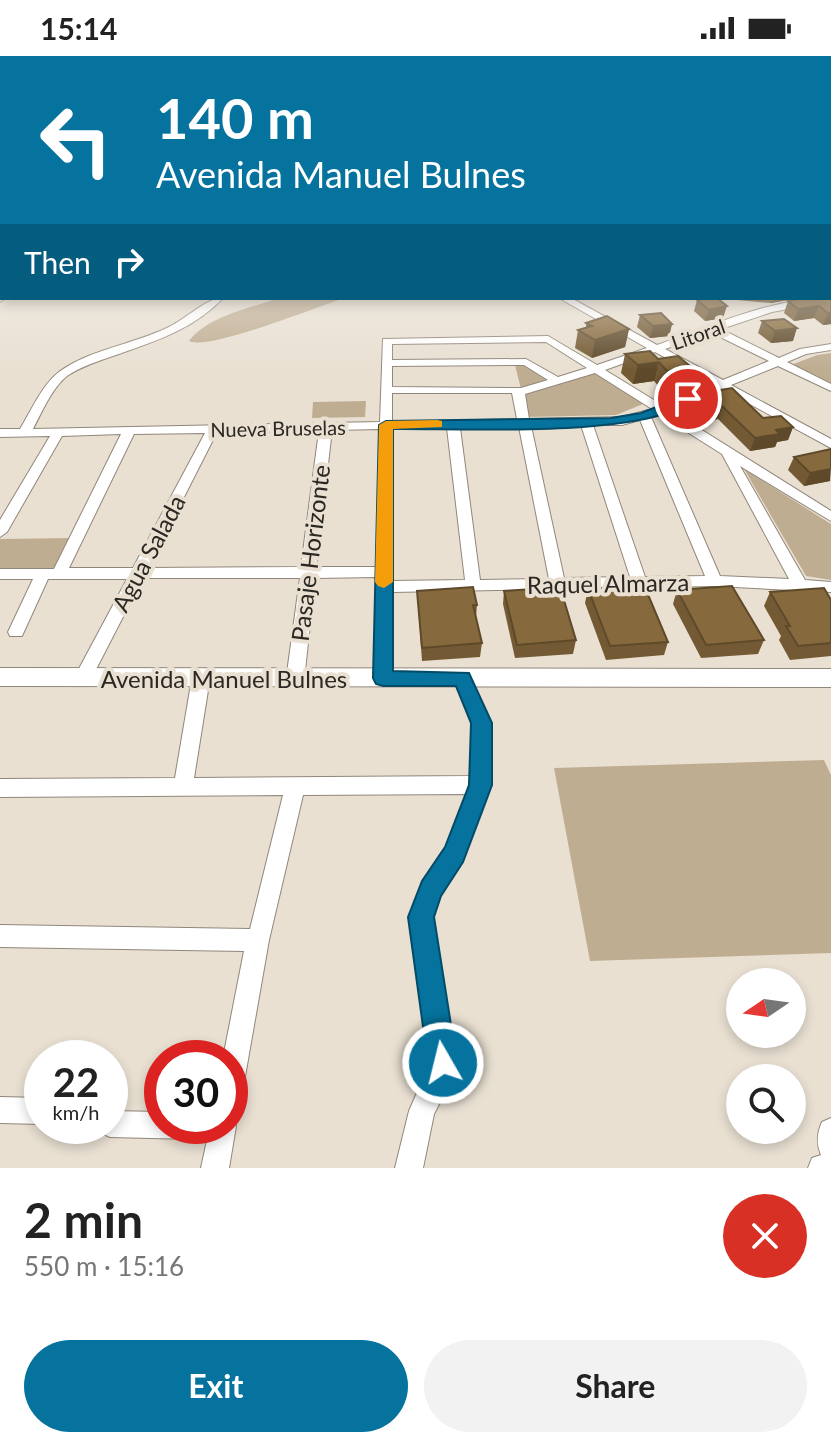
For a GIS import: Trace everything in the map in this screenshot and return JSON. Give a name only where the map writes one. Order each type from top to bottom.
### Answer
[{"type":"street","points":[[24,433],[54,383],[63,374],[153,339],[197,315],[216,300]]},
{"type":"street","points":[[568,300],[831,444]]},
{"type":"street","name":"Litoral","points":[[386,390],[521,392],[770,309],[820,300]]},
{"type":"street","points":[[713,329],[831,388]]},
{"type":"street","points":[[383,678],[387,341],[548,339],[831,517]]},
{"type":"street","name":"Nueva Bruselas","points":[[0,433],[586,422],[644,416],[804,351],[831,347]]},
{"type":"street","points":[[387,363],[526,362],[557,381]]},
{"type":"street","points":[[521,392],[518,395],[522,423],[558,584]]},
{"type":"street","points":[[644,416],[715,581]]},
{"type":"street","points":[[586,422],[639,582]]},
{"type":"street","points":[[453,424],[473,585]]},
{"type":"street","name":"Pasaje Horizonte","points":[[295,680],[326,426]]},
{"type":"street","name":"Agua Salada","points":[[83,678],[213,429]]},
{"type":"street","points":[[16,632],[129,431]]},
{"type":"street","points":[[0,532],[58,432]]},
{"type":"street","points":[[727,452],[799,584]]},
{"type":"street","name":"Raquel Almarza","points":[[0,574],[308,572],[473,585],[715,581],[831,587]]},
{"type":"street","name":"Avenida Manuel Bulnes","points":[[0,677],[295,680],[831,678]]},
{"type":"street","points":[[183,787],[201,678]]},
{"type":"street","points":[[409,1168],[422,1111],[443,1063],[421,917],[430,890],[454,854],[481,785],[481,723],[462,678]]},
{"type":"street","points":[[239,1040],[258,940],[295,785]]},
{"type":"street","points":[[0,788],[481,785]]},
{"type":"street","points":[[0,936],[258,940]]},
{"type":"street","points":[[0,1110],[24,1111]]},
{"type":"street","points":[[831,1131],[831,1146]]},
{"type":"street","points":[[215,1168],[220,1144]]},
{"type":"street","points":[[822,1168],[831,1166]]},
{"type":"shaded area","points":[[272,300],[339,300],[240,334],[218,340],[189,341],[207,325]]},
{"type":"shaded area","points":[[831,353],[831,385],[791,365],[817,355]]},
{"type":"shaded area","points":[[515,365],[526,366],[556,385],[596,372],[643,404],[616,415],[528,417]]},
{"type":"shaded area","points":[[366,401],[365,417],[312,418],[313,402]]},
{"type":"shaded area","points":[[744,469],[831,524],[831,580],[806,576]]},
{"type":"shaded area","points":[[72,538],[55,571],[0,572],[0,539]]},
{"type":"shaded area","points":[[824,760],[831,775],[831,953],[590,961],[554,768]]},
{"type":"building","points":[[697,300],[720,300],[727,306],[709,310]]},
{"type":"building","points":[[831,300],[831,313],[819,306],[798,309],[788,301]]},
{"type":"building","points":[[661,313],[672,324],[653,326],[640,315]]},
{"type":"building","points":[[607,316],[629,329],[595,340],[578,330],[592,326],[586,323]]},
{"type":"building","points":[[784,319],[797,328],[775,331],[762,321]]},
{"type":"building","points":[[650,351],[658,359],[678,356],[696,371],[682,377],[675,370],[667,371],[659,362],[638,365],[625,354]]},
{"type":"building","points":[[705,388],[708,392],[732,388],[763,418],[781,416],[793,427],[776,430],[780,434],[755,438],[722,406],[705,409],[690,394]]},
{"type":"building","points":[[831,449],[831,469],[810,473],[794,457]]},
{"type":"building","points":[[644,585],[668,642],[610,646],[588,589]]},
{"type":"building","points":[[732,586],[764,640],[706,645],[677,590]]},
{"type":"building","points":[[473,587],[477,605],[473,605],[482,643],[422,648],[417,591]]},
{"type":"building","points":[[560,587],[576,640],[517,645],[504,591]]},
{"type":"building","points":[[824,588],[831,600],[831,643],[798,646],[770,592]]},
{"type":"slow traffic","points":[[384,582],[386,425],[437,424]]},
{"type":"route","points":[[443,1063],[421,917],[430,890],[454,854],[481,785],[481,723],[462,678],[383,678],[386,425],[611,422],[634,419],[688,399]]}]
